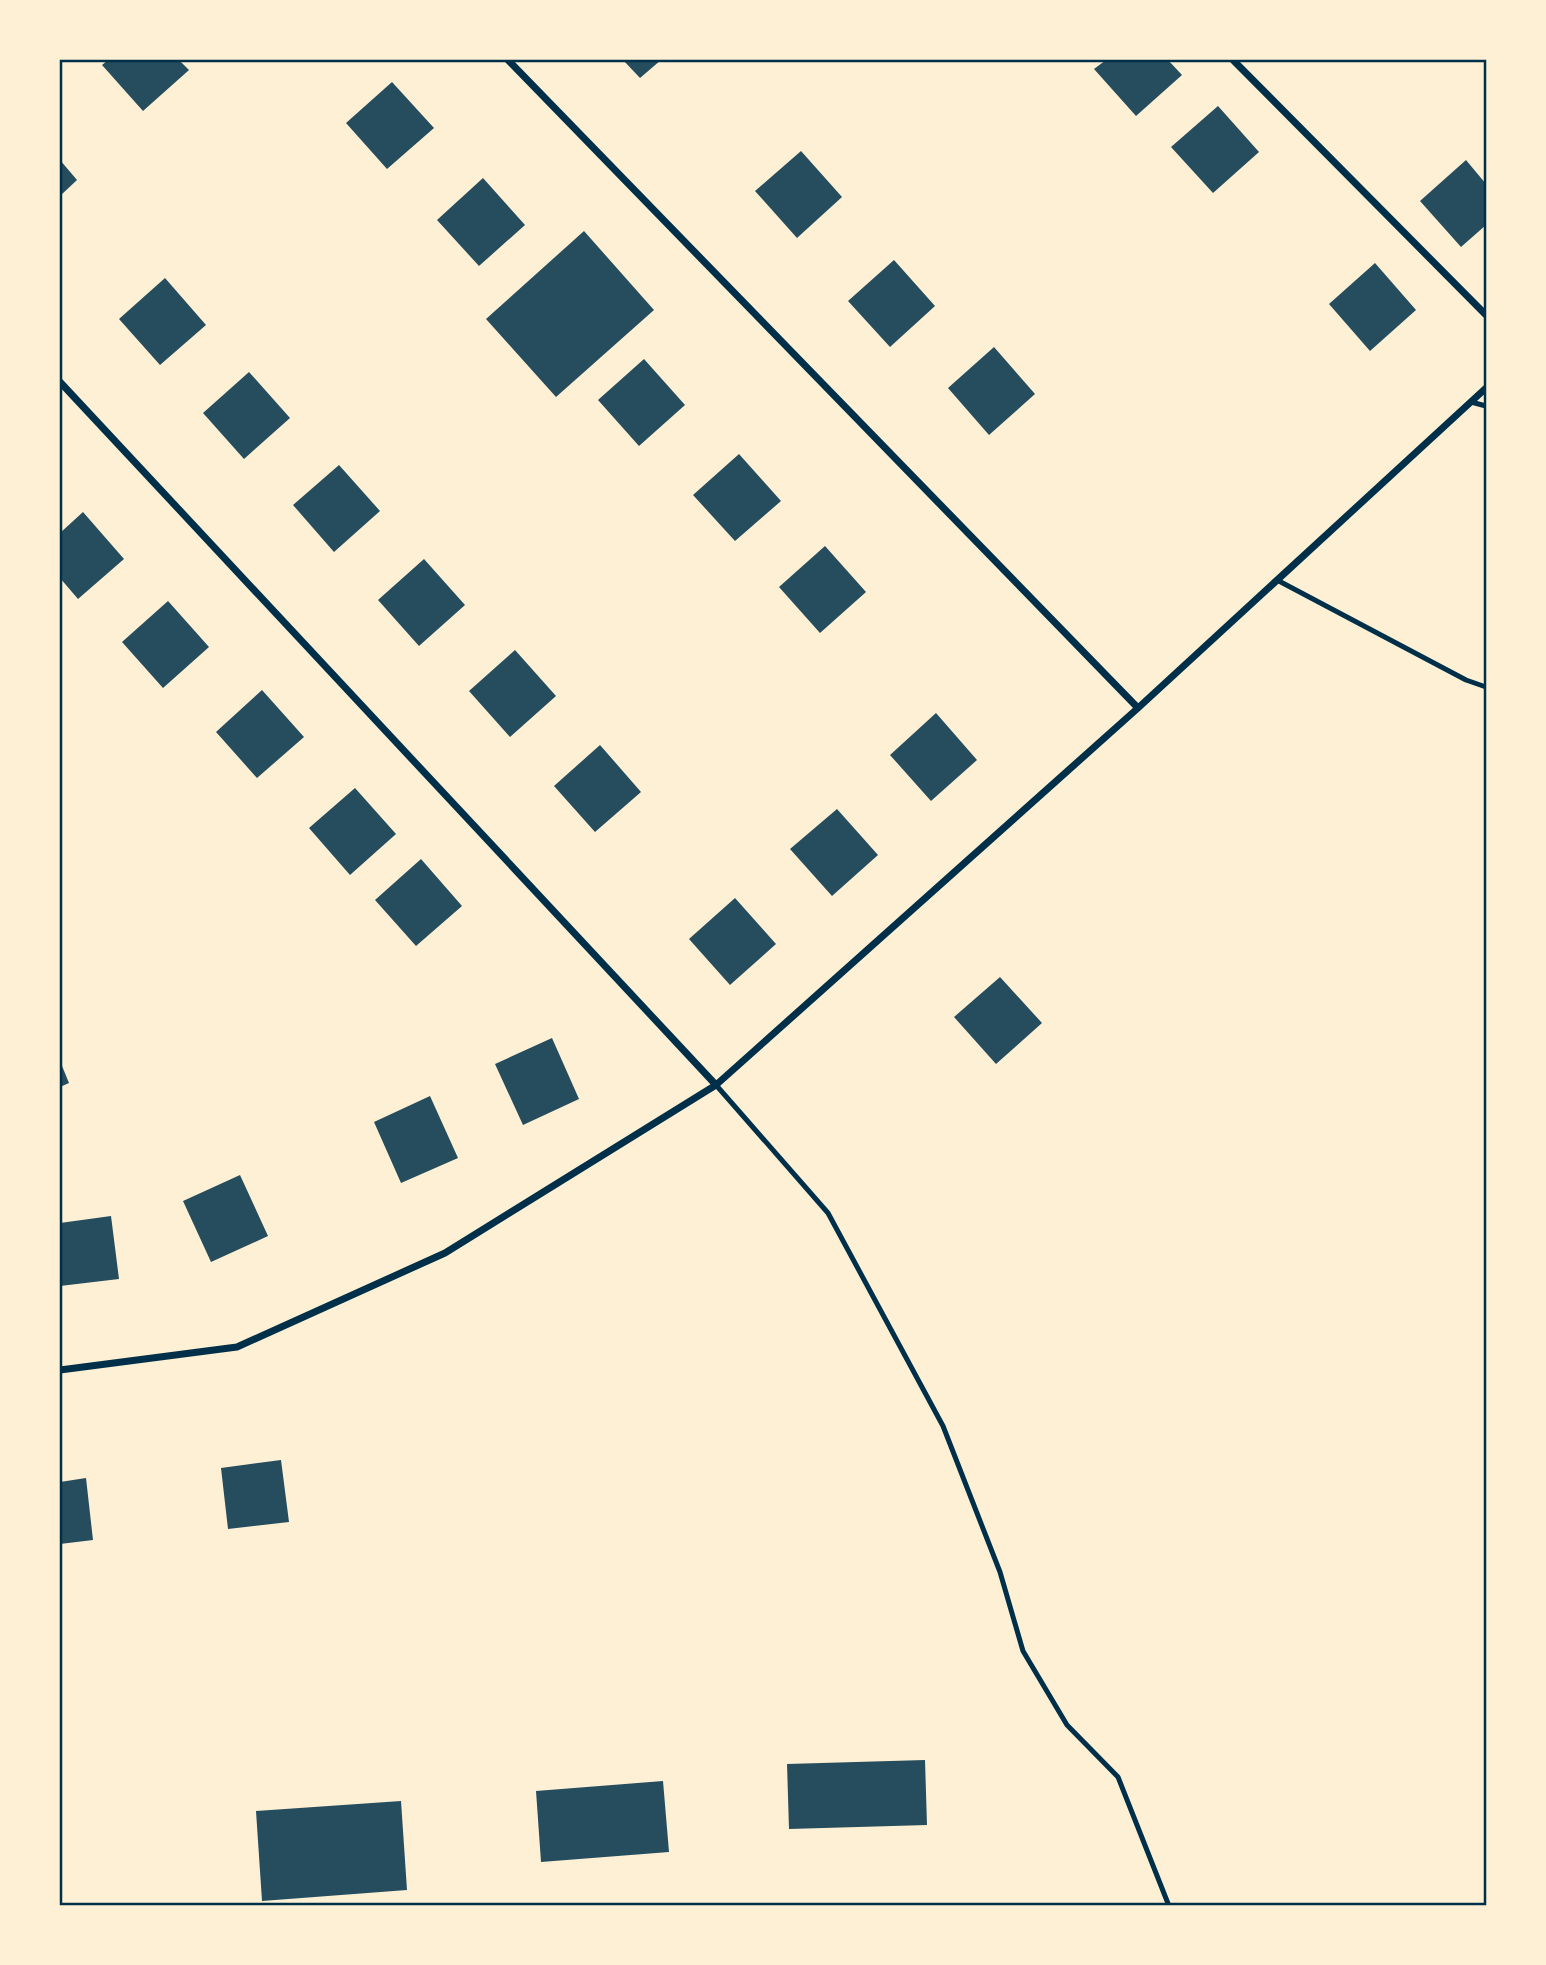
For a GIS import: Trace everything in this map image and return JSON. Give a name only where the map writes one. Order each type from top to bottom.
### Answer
[{"type":"street","points":[[508,60],[1138,708]]},
{"type":"street","points":[[1233,60],[1486,315]]},
{"type":"street","points":[[60,382],[716,1085]]},
{"type":"street","points":[[60,1370],[237,1347],[445,1253],[716,1085],[1138,708],[1486,388]]},
{"type":"lane","points":[[1471,402],[1486,407]]},
{"type":"lane","points":[[1277,580],[1465,680],[1486,687]]},
{"type":"lane","points":[[716,1085],[828,1213],[943,1426],[1000,1572],[1023,1651],[1067,1726],[1118,1777],[1168,1906]]},
{"type":"building","points":[[108,60],[179,60],[189,70],[143,111],[102,65]]},
{"type":"building","points":[[623,60],[661,60],[640,78]]},
{"type":"building","points":[[1106,60],[1168,60],[1182,75],[1136,116],[1094,69]]},
{"type":"building","points":[[392,82],[434,128],[387,169],[346,123]]},
{"type":"building","points":[[1218,106],[1259,152],[1213,193],[1171,147]]},
{"type":"building","points":[[801,151],[842,197],[797,238],[755,191]]},
{"type":"building","points":[[60,160],[77,180],[60,196]]},
{"type":"building","points":[[1466,160],[1486,184],[1486,225],[1461,247],[1420,201]]},
{"type":"building","points":[[483,178],[525,225],[479,266],[437,220]]},
{"type":"building","points":[[584,231],[654,310],[556,397],[486,319]]},
{"type":"building","points":[[894,260],[935,306],[890,347],[848,301]]},
{"type":"building","points":[[1375,263],[1416,310],[1370,351],[1329,304]]},
{"type":"building","points":[[165,278],[206,325],[160,365],[119,319]]},
{"type":"building","points":[[994,347],[1035,394],[989,435],[948,388]]},
{"type":"building","points":[[644,359],[685,405],[639,446],[598,400]]},
{"type":"building","points":[[249,372],[290,418],[244,459],[203,413]]},
{"type":"building","points":[[739,454],[781,501],[735,541],[693,495]]},
{"type":"building","points":[[339,465],[380,511],[334,552],[293,505]]},
{"type":"building","points":[[83,512],[124,559],[78,599],[60,578],[60,533]]},
{"type":"building","points":[[825,546],[866,592],[820,633],[779,587]]},
{"type":"building","points":[[424,559],[465,605],[419,646],[378,600]]},
{"type":"building","points":[[168,601],[209,647],[163,688],[122,642]]},
{"type":"building","points":[[515,650],[556,696],[510,737],[469,691]]},
{"type":"building","points":[[262,690],[304,737],[257,778],[216,732]]},
{"type":"building","points":[[936,713],[977,760],[931,801],[890,755]]},
{"type":"building","points":[[600,745],[641,792],[595,832],[554,786]]},
{"type":"building","points":[[355,788],[396,834],[350,875],[309,828]]},
{"type":"building","points":[[837,809],[878,855],[832,896],[790,849]]},
{"type":"building","points":[[421,859],[462,906],[416,946],[375,900]]},
{"type":"building","points":[[735,898],[776,944],[730,985],[689,939]]},
{"type":"building","points":[[1000,977],[1042,1023],[996,1064],[954,1017]]},
{"type":"building","points":[[552,1038],[579,1099],[523,1125],[495,1064]]},
{"type":"building","points":[[60,1061],[69,1083],[60,1087]]},
{"type":"building","points":[[430,1096],[458,1158],[401,1183],[374,1122]]},
{"type":"building","points":[[240,1175],[268,1236],[211,1262],[183,1201]]},
{"type":"building","points":[[111,1216],[119,1279],[60,1286],[60,1223]]},
{"type":"building","points":[[281,1460],[289,1522],[228,1529],[221,1468]]},
{"type":"building","points":[[86,1478],[93,1540],[60,1544],[60,1482]]},
{"type":"building","points":[[925,1760],[927,1825],[789,1829],[787,1764]]},
{"type":"building","points":[[663,1781],[669,1852],[541,1862],[536,1791]]},
{"type":"building","points":[[401,1801],[407,1890],[262,1901],[256,1811]]}]
